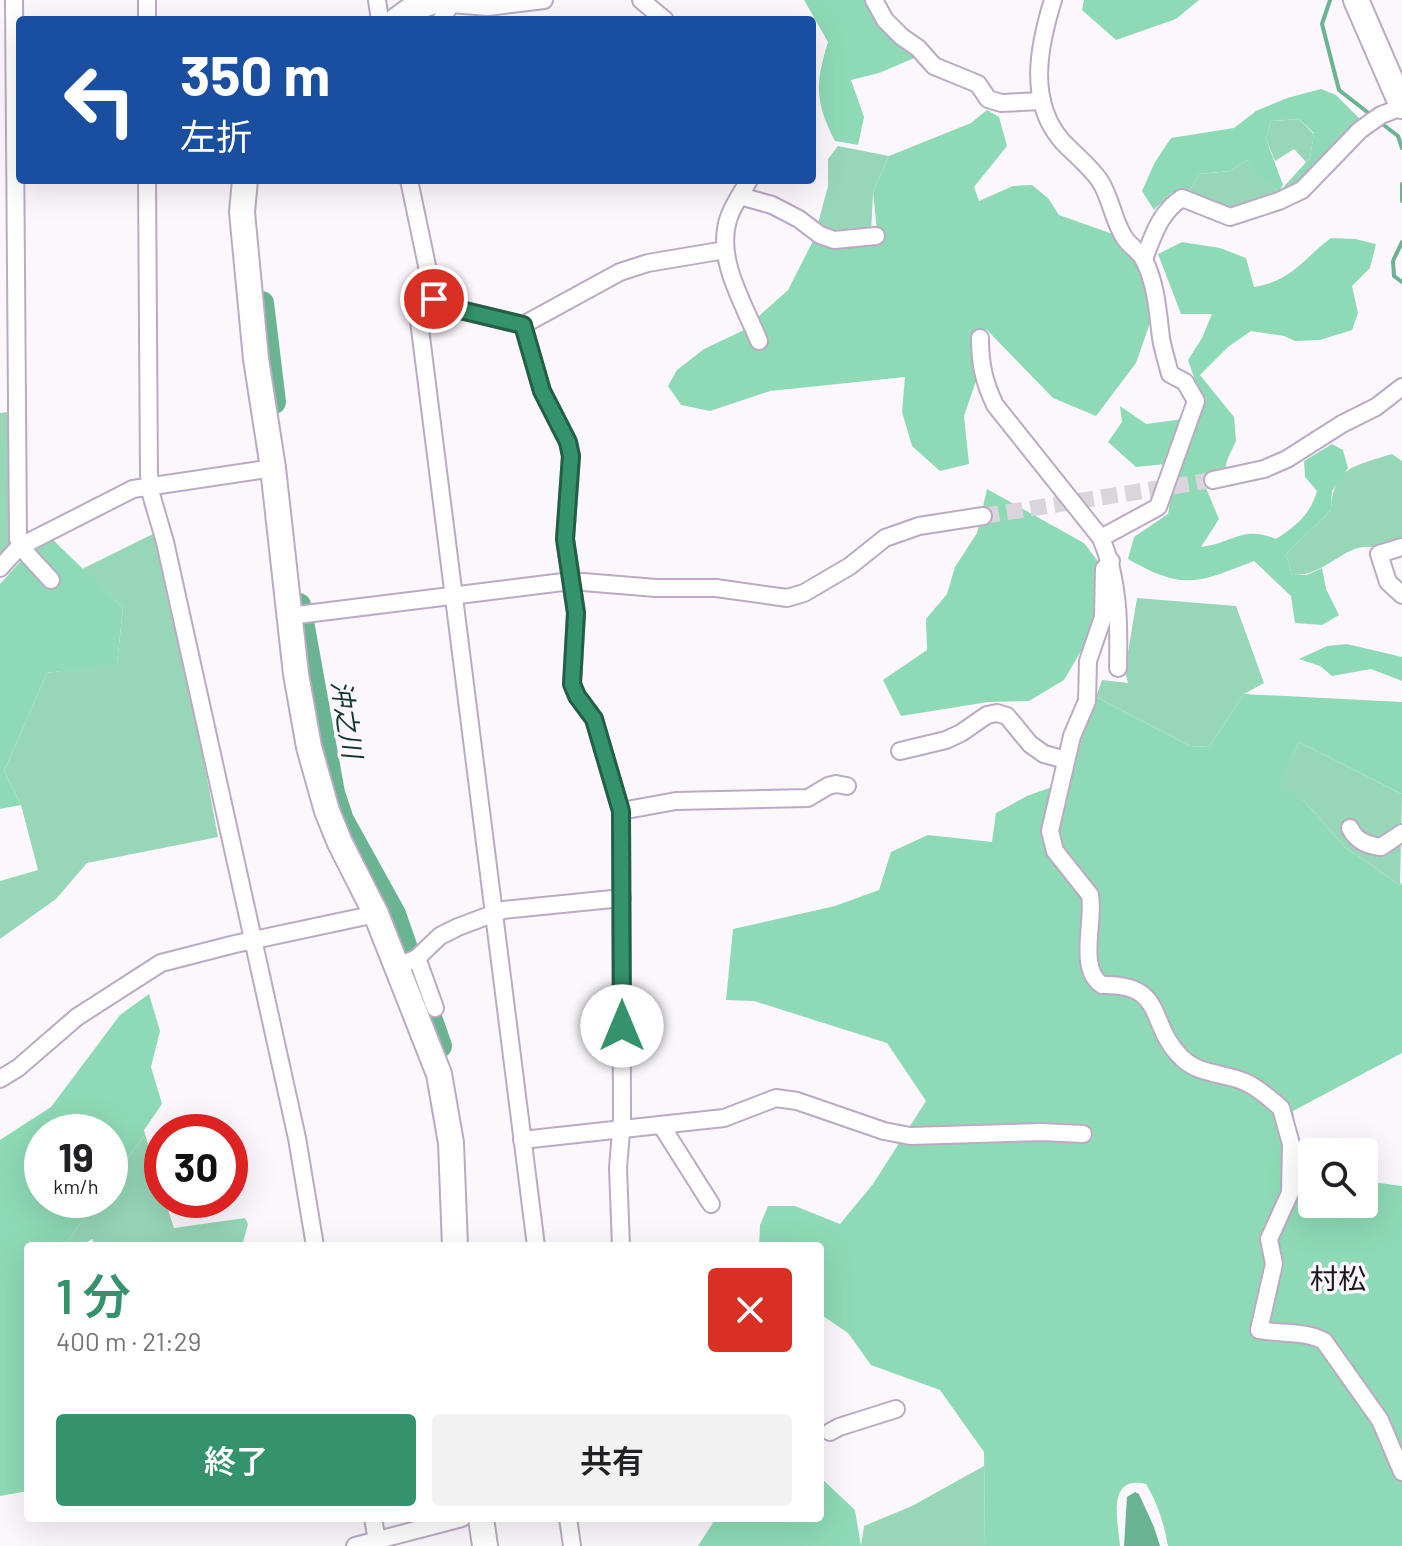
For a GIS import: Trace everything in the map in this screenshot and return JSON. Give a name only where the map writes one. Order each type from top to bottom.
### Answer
[{"type":"street","points":[[14,0],[12,127],[18,539],[51,580]]},
{"type":"street","points":[[402,16],[412,9],[446,1],[480,13],[544,0]]},
{"type":"street","points":[[641,0],[660,16]]},
{"type":"street","points":[[874,0],[885,20],[934,66],[978,84],[988,99],[1001,103],[1042,101]]},
{"type":"street","points":[[1053,0],[1043,32],[1038,67],[1048,121],[1059,139],[1097,177],[1107,193],[1124,238],[1144,259],[1160,318],[1161,340],[1170,374],[1185,382],[1196,401],[1158,507],[1101,538]]},
{"type":"street","points":[[1144,259],[1159,221],[1172,204],[1182,198],[1230,217],[1279,201],[1302,190],[1360,130],[1381,115],[1402,106],[1362,2]]},
{"type":"street","points":[[147,184],[150,484],[297,1138],[314,1242]]},
{"type":"street","points":[[245,184],[244,248],[256,359],[273,468],[298,689],[318,784],[340,843],[376,914],[435,1008]]},
{"type":"street","points":[[410,184],[434,299],[444,306],[523,325],[620,272],[648,263],[725,250]]},
{"type":"street","points":[[747,184],[729,218],[725,250],[759,341]]},
{"type":"street","points":[[740,196],[772,205],[799,219],[820,235],[834,240],[876,236]]},
{"type":"street","points":[[434,299],[417,305],[535,1242]]},
{"type":"street","points":[[523,325],[542,391],[568,442],[571,456],[565,539],[576,613],[572,684],[594,719],[621,811],[621,1127],[618,1168],[621,1242]]},
{"type":"street","points":[[980,338],[980,364],[995,405],[1101,538],[1111,561],[1119,618],[1118,668]]},
{"type":"street","points":[[1213,480],[1264,469],[1287,459],[1342,424],[1376,407],[1402,387]]},
{"type":"street","points":[[0,568],[22,546],[133,489],[150,484],[273,468]]},
{"type":"street","points":[[289,616],[571,581],[656,588],[716,588],[787,598],[804,593],[850,566],[885,538],[919,526],[983,516]]},
{"type":"street","points":[[1402,547],[1379,554],[1388,582],[1402,595]]},
{"type":"street","points":[[1111,561],[1104,569],[1103,617],[1088,661],[1087,701],[1066,760],[1050,831],[1055,851],[1087,887],[1090,895],[1088,952],[1097,982],[1139,990],[1148,1000],[1175,1050],[1190,1065],[1243,1081],[1281,1108],[1291,1144],[1290,1193],[1269,1239],[1274,1264],[1259,1330],[1313,1335],[1324,1341],[1380,1420],[1402,1472]]},
{"type":"street","points":[[900,751],[946,740],[987,715],[997,713],[1007,716],[1030,744],[1044,754],[1066,760]]},
{"type":"street","points":[[621,811],[676,801],[808,798],[828,786],[847,786]]},
{"type":"street","points":[[1350,828],[1362,842],[1381,847],[1402,833]]},
{"type":"street","points":[[408,962],[440,936],[503,910],[622,898]]},
{"type":"street","points":[[0,1079],[18,1068],[77,1017],[161,963],[376,914]]},
{"type":"street","points":[[408,962],[447,1111],[455,1242]]},
{"type":"street","points":[[522,1140],[724,1118],[776,1098],[797,1101],[884,1131],[910,1136],[1041,1132],[1083,1134]]},
{"type":"street","points":[[661,1125],[711,1204]]},
{"type":"street","points":[[830,1432],[896,1409]]},
{"type":"street","points":[[374,1522],[377,1544]]},
{"type":"street","points":[[355,1546],[377,1544],[449,1522]]},
{"type":"street","points":[[482,1522],[485,1546]]},
{"type":"street","points":[[569,1522],[572,1546]]},
{"type":"shaded area","points":[[804,0],[872,0],[924,54],[879,73],[851,80],[864,117],[858,145],[835,141],[824,115],[819,81],[828,42],[816,16]]},
{"type":"shaded area","points":[[1084,0],[1199,0],[1176,19],[1116,40],[1082,10]]},
{"type":"shaded area","points":[[1321,89],[1336,95],[1360,119],[1306,181],[1297,172],[1310,158],[1314,133],[1299,119],[1271,121],[1266,139],[1283,185],[1279,192],[1256,174],[1247,160],[1230,171],[1199,174],[1188,194],[1171,193],[1154,210],[1142,191],[1155,162],[1171,138],[1234,128],[1256,111]]},
{"type":"shaded area","points":[[987,110],[999,117],[1007,146],[974,187],[979,201],[1013,186],[1032,185],[1048,198],[1059,215],[1124,238],[1144,259],[1156,306],[1136,363],[1096,416],[1053,398],[986,329],[976,381],[964,416],[969,464],[940,471],[912,446],[902,412],[905,377],[770,391],[710,411],[681,405],[668,386],[677,370],[704,349],[742,331],[788,290],[817,233],[877,231],[873,192],[889,156],[971,123]]},
{"type":"shaded area","points":[[1299,119],[1314,134],[1310,158],[1306,162],[1294,149],[1275,161],[1266,139],[1271,121]]},
{"type":"shaded area","points":[[838,146],[889,156],[873,192],[871,234],[834,240],[817,227],[828,186],[828,159]]},
{"type":"shaded area","points":[[1247,160],[1257,174],[1279,192],[1297,172],[1306,181],[1298,188],[1227,210],[1188,194],[1199,174],[1230,171]]},
{"type":"shaded area","points":[[1331,238],[1376,244],[1370,268],[1352,286],[1358,313],[1352,330],[1320,340],[1295,341],[1284,336],[1251,331],[1228,347],[1200,375],[1234,417],[1236,441],[1227,460],[1224,478],[1206,488],[1219,519],[1201,547],[1246,534],[1276,539],[1306,513],[1317,491],[1305,477],[1304,461],[1332,444],[1343,450],[1348,468],[1332,491],[1331,510],[1286,554],[1292,575],[1307,575],[1322,568],[1326,589],[1339,615],[1322,625],[1295,623],[1291,596],[1254,561],[1191,580],[1163,576],[1128,559],[1134,537],[1168,514],[1176,463],[1136,467],[1108,442],[1122,422],[1120,406],[1146,424],[1198,417],[1200,395],[1188,360],[1212,314],[1181,314],[1158,254],[1182,242],[1220,248],[1246,258],[1254,287],[1288,274]]},
{"type":"shaded area","points":[[14,411],[13,536],[8,551],[0,561],[0,413]]},
{"type":"shaded area","points":[[1392,454],[1402,461],[1402,548],[1363,547],[1313,571],[1292,575],[1286,554],[1331,510],[1336,484],[1341,476],[1357,465]]},
{"type":"shaded area","points":[[987,489],[1084,543],[1101,565],[1095,627],[1064,680],[1029,701],[988,702],[901,716],[883,680],[927,650],[926,619],[947,594],[955,567],[977,533]]},
{"type":"shaded area","points":[[161,530],[218,837],[87,863],[56,899],[0,939],[0,881],[38,870],[21,805],[4,771],[47,673],[117,663],[123,608],[82,569]]},
{"type":"shaded area","points":[[46,533],[123,608],[117,664],[47,673],[4,771],[21,805],[0,809],[0,584]]},
{"type":"shaded area","points":[[1137,598],[1236,606],[1264,683],[1244,694],[1209,747],[1190,746],[1096,697],[1102,680],[1128,683],[1125,671]]},
{"type":"shaded area","points":[[1347,644],[1402,657],[1402,681],[1371,669],[1332,676],[1320,666],[1299,659],[1327,646]]},
{"type":"shaded area","points":[[1244,694],[1402,702],[1402,794],[1299,742],[1280,785],[1304,801],[1346,848],[1400,885],[1402,882],[1402,1053],[1293,1111],[1298,1145],[1298,1218],[1378,1218],[1378,1183],[1402,1186],[1402,1546],[1168,1546],[1160,1514],[1146,1484],[1133,1483],[1125,1486],[1117,1502],[1120,1546],[985,1546],[984,1452],[940,1390],[871,1365],[848,1333],[824,1317],[824,1242],[759,1242],[760,1225],[768,1206],[795,1206],[840,1224],[873,1184],[926,1101],[887,1043],[754,1001],[726,1000],[733,929],[835,906],[879,890],[891,852],[928,835],[992,842],[996,813],[1027,796],[1071,780],[1088,714],[1096,697],[1190,746],[1209,747]]},
{"type":"shaded area","points":[[1299,742],[1402,794],[1400,885],[1346,848],[1304,801],[1279,786]]},
{"type":"shaded area","points":[[149,994],[160,1031],[151,1067],[162,1104],[155,1114],[144,1114],[144,1135],[128,1158],[128,1114],[40,1114],[51,1107],[120,1015]]},
{"type":"shaded area","points":[[24,1124],[24,1218],[84,1218],[67,1242],[24,1242],[24,1492],[0,1496],[0,1140]]},
{"type":"shaded area","points":[[144,1135],[144,1218],[171,1218],[174,1228],[245,1218],[248,1224],[243,1242],[94,1242],[92,1239],[67,1242],[84,1218],[128,1218],[128,1158]]},
{"type":"shaded area","points":[[984,1466],[985,1546],[861,1546],[864,1526],[912,1506]]},
{"type":"shaded area","points":[[824,1481],[855,1510],[861,1546],[698,1546],[713,1522],[824,1522]]},
{"type":"shaded area","points":[[1135,1492],[1139,1494],[1160,1546],[1124,1546],[1127,1497]]},
{"type":"waterway","points":[[1330,0],[1322,24],[1339,90],[1371,115]]},
{"type":"waterway","points":[[1381,123],[1398,136],[1402,148]]},
{"type":"waterway","points":[[1402,184],[1402,201]]},
{"type":"waterway","points":[[1402,242],[1393,261],[1394,276],[1402,282]]},
{"type":"waterway","name":"沖之川","points":[[262,303],[274,402]]},
{"type":"waterway","name":"沖之川","points":[[299,605],[333,793],[342,820],[394,914],[440,1046]]},
{"type":"tunnel","points":[[983,516],[1213,480]]},
{"type":"district","name":"村松","points":[[1338,1278]]},
{"type":"route","points":[[434,299],[444,306],[523,325],[542,391],[568,442],[571,456],[565,539],[576,613],[572,684],[594,719],[621,811],[622,1026]]}]
